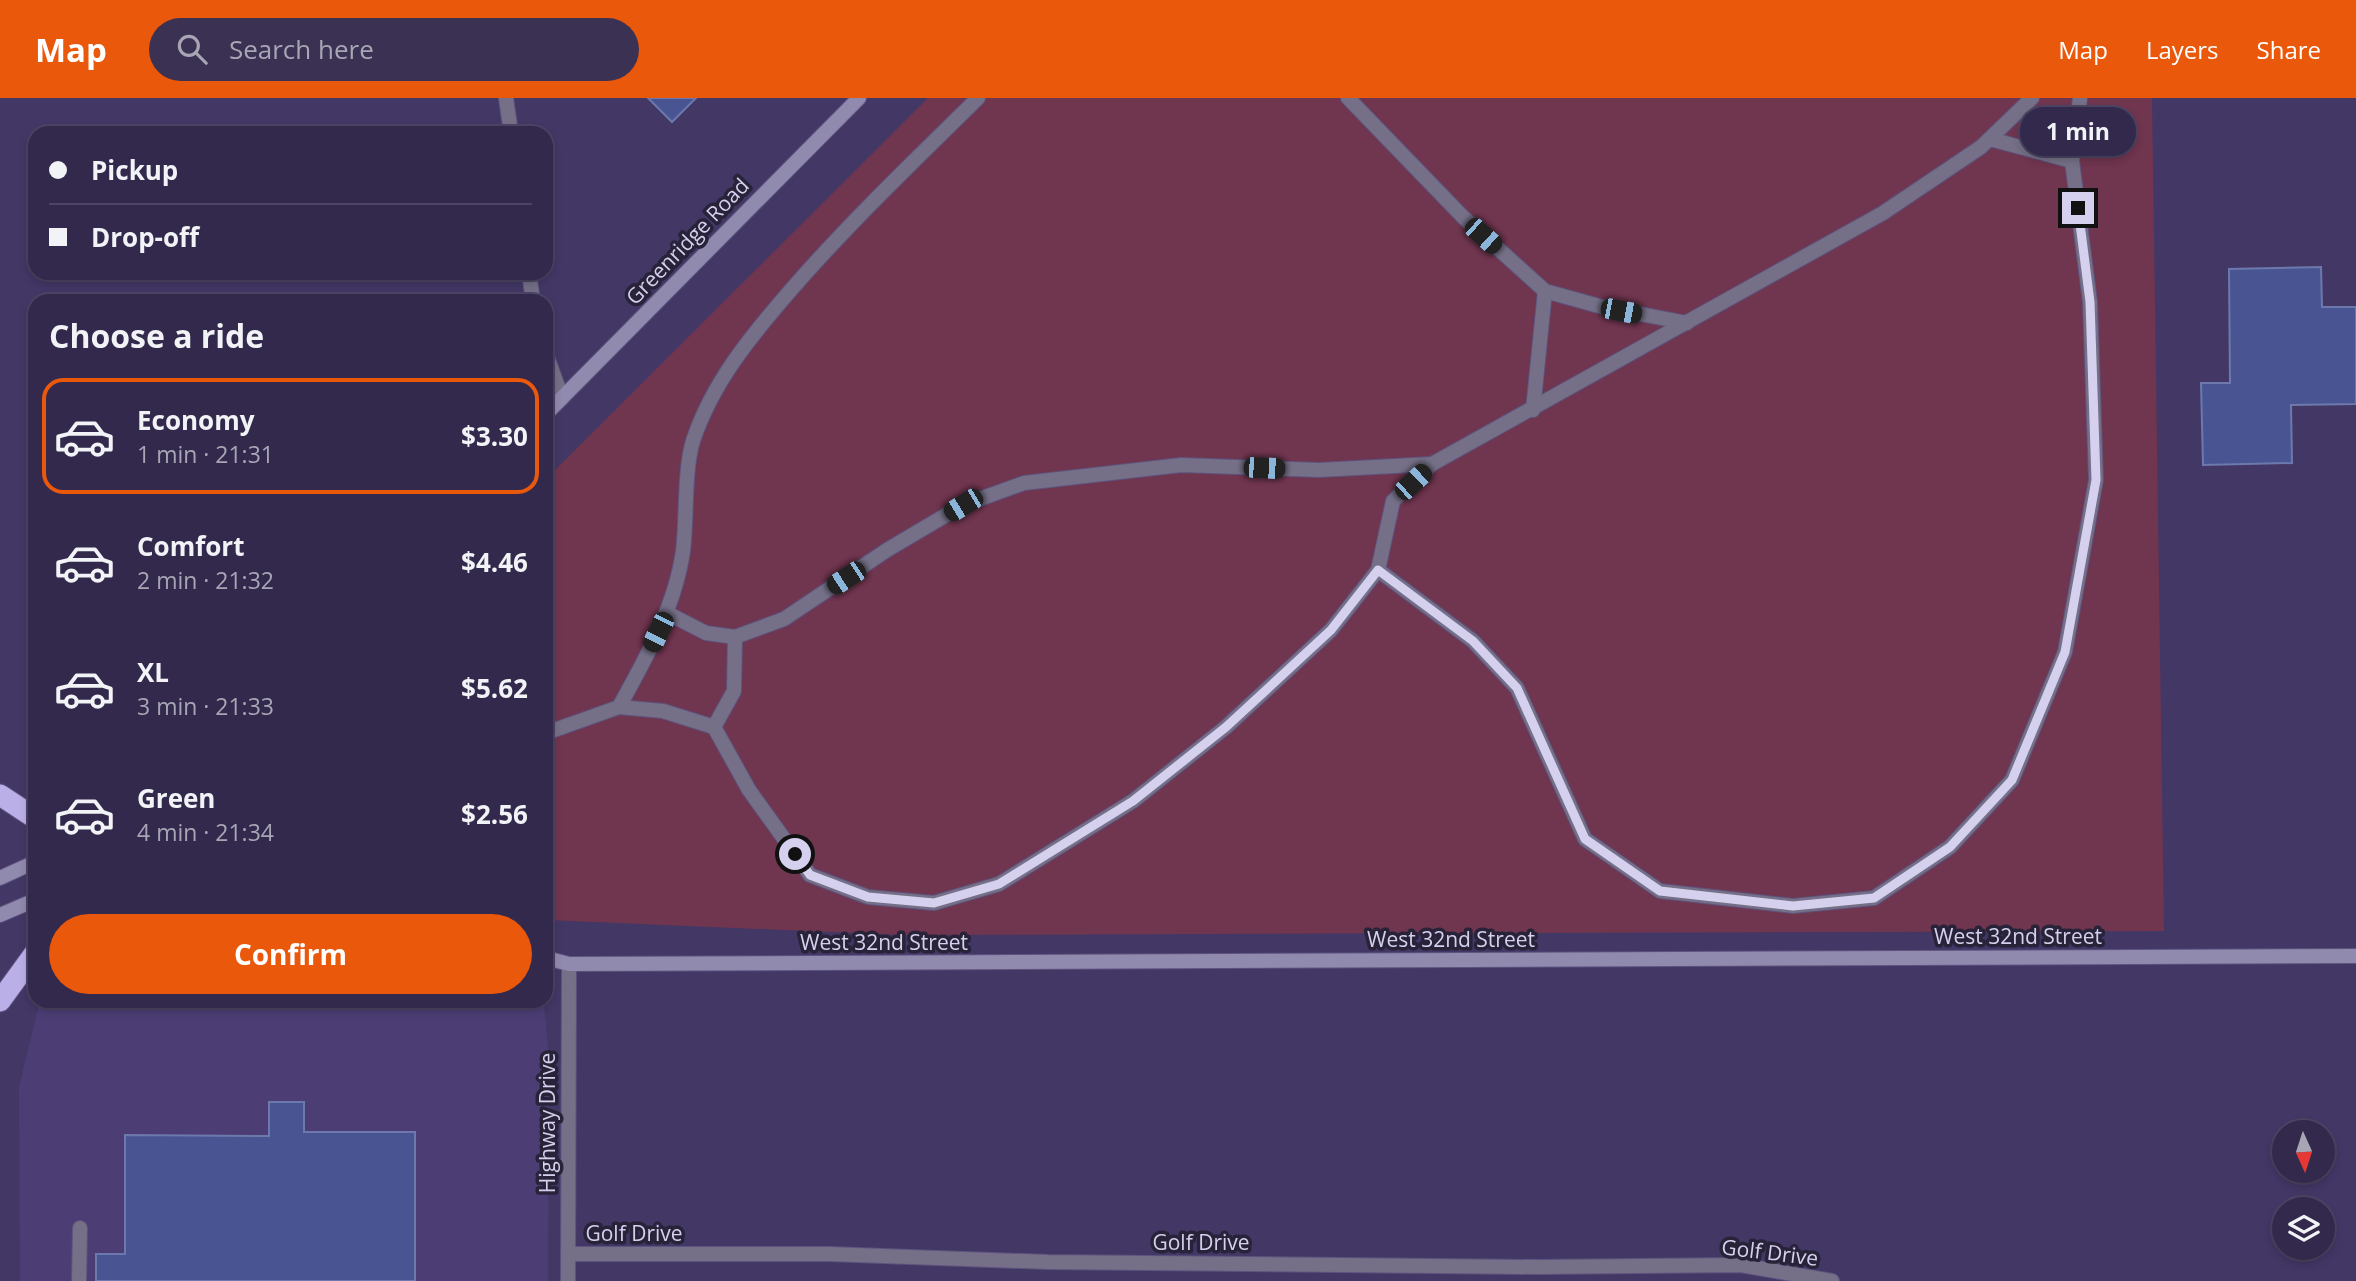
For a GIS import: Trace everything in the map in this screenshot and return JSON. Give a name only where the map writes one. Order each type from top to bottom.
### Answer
[{"type":"highway","points":[[0,795],[28,813]]},
{"type":"highway","points":[[0,1001],[28,963]]},
{"type":"street","points":[[506,98],[510,126]]},
{"type":"street","name":"Greenridge Road","points":[[553,407],[859,98]]},
{"type":"street","points":[[619,707],[667,613],[683,553],[692,443],[715,391],[746,342],[835,240],[978,98]]},
{"type":"street","points":[[1348,98],[1463,217],[1545,291],[1600,306],[1687,323]]},
{"type":"street","points":[[553,731],[619,707],[663,711],[714,727],[749,790],[810,875],[868,897],[934,903],[999,884],[1133,801],[1226,727],[1331,630],[1378,570],[1393,501],[1432,464],[1883,213],[1990,139],[2032,98]]},
{"type":"street","points":[[1378,570],[1473,641],[1517,688],[1585,839],[1660,891],[1793,906],[1874,898],[1950,847],[2012,780],[2065,652],[2096,480],[2090,302],[2072,161],[2080,98]]},
{"type":"street","points":[[1990,139],[2072,161]]},
{"type":"street","points":[[1533,410],[1545,291]]},
{"type":"street","points":[[553,373],[562,398]]},
{"type":"street","points":[[667,613],[706,633],[734,637],[784,619],[887,550],[963,505],[1024,483],[1181,465],[1319,470],[1432,464]]},
{"type":"street","points":[[714,727],[734,691],[734,637]]},
{"type":"street","points":[[0,878],[28,865]]},
{"type":"street","points":[[0,915],[28,903]]},
{"type":"street","name":"West 32nd Street","points":[[553,960],[569,964],[2356,956]]},
{"type":"street","name":"Highway Drive","points":[[568,1281],[569,964]]},
{"type":"street","points":[[79,1281],[80,1228]]},
{"type":"street","name":"Golf Drive","points":[[568,1254],[829,1254],[1048,1262],[1538,1267],[1741,1265],[1832,1281]]},
{"type":"shaded area","points":[[928,98],[2152,98],[2164,931],[902,935],[553,920],[553,472]]},
{"type":"shaded area","points":[[38,1008],[544,1008],[549,1056],[548,1281],[20,1281],[19,1087]]},
{"type":"building","points":[[648,98],[696,98],[672,122]]},
{"type":"building","points":[[2321,267],[2322,307],[2356,307],[2356,404],[2291,405],[2292,463],[2203,465],[2201,383],[2230,383],[2229,269]]},
{"type":"building","points":[[269,1102],[304,1102],[304,1132],[415,1132],[415,1281],[96,1281],[96,1254],[125,1254],[125,1135],[269,1136]]},
{"type":"route","points":[[795,854],[810,875],[868,897],[934,903],[999,884],[1133,801],[1226,727],[1331,630],[1378,570],[1473,641],[1517,688],[1585,839],[1660,891],[1793,906],[1874,898],[1950,847],[2012,780],[2065,652],[2096,480],[2090,302],[2078,208]]}]
